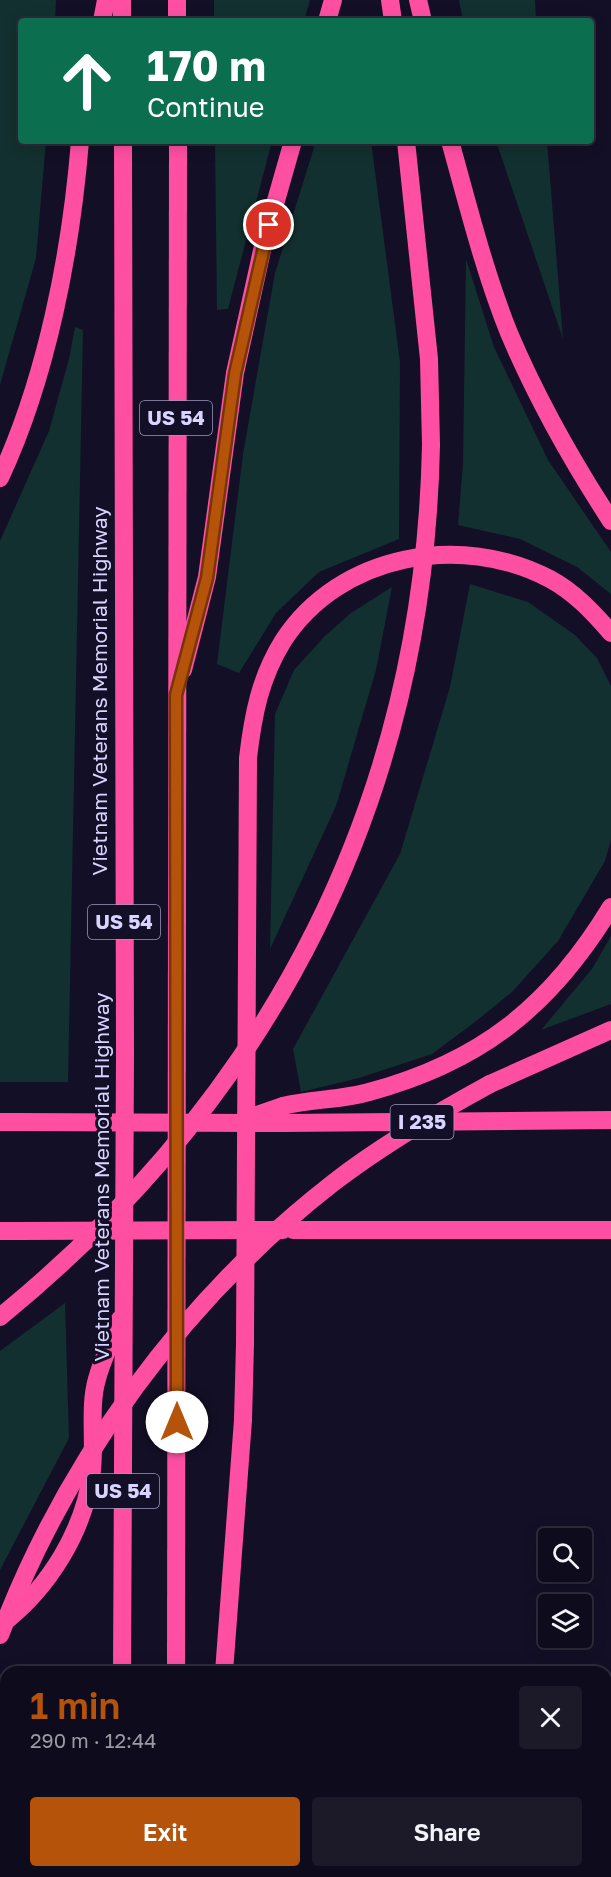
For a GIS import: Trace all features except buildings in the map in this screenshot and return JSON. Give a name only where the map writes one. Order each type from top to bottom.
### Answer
[{"type":"highway","points":[[103,18],[106,0]]},
{"type":"highway","points":[[122,0],[122,18]]},
{"type":"highway","points":[[177,0],[177,18]]},
{"type":"highway","points":[[328,18],[333,0]]},
{"type":"highway","points":[[390,0],[393,18]]},
{"type":"highway","points":[[418,0],[422,18]]},
{"type":"highway","points":[[0,478],[34,387],[61,282],[81,144]]},
{"type":"highway","name":"Vietnam Veterans Memorial Highway","points":[[122,1666],[123,144]]},
{"type":"highway","name":"US 54","points":[[176,1666],[178,144]]},
{"type":"highway","points":[[176,695],[207,578],[235,374],[264,246],[291,144]]},
{"type":"highway","points":[[0,1317],[73,1254],[155,1170],[229,1073],[269,1014],[298,965],[352,848],[375,786],[406,674],[422,587],[430,509],[429,359],[406,144]]},
{"type":"highway","points":[[451,144],[488,272],[509,332],[566,450],[611,521]]},
{"type":"highway","points":[[224,1666],[243,1420],[248,758],[259,690],[284,640],[308,611],[341,585],[402,559],[440,554],[481,555],[508,561],[552,580],[572,594],[611,633]]},
{"type":"highway","points":[[283,1115],[411,1080],[472,1052],[527,1012],[551,990],[575,963],[611,907]]},
{"type":"highway","points":[[0,1635],[16,1592],[47,1530],[76,1476],[117,1412],[190,1319],[250,1256],[333,1183],[399,1137],[490,1084],[611,1030]]},
{"type":"highway","name":"I 235","points":[[7,1122],[233,1123],[283,1115],[611,1120]]},
{"type":"highway","points":[[9,1231],[611,1230]]},
{"type":"highway","points":[[0,1626],[20,1611],[41,1587],[63,1555],[81,1512],[92,1472],[96,1380],[124,1310]]},
{"type":"green space","points":[[0,0],[56,0],[55,18],[18,18],[18,144],[46,144],[36,258],[0,385]]},
{"type":"green space","points":[[214,0],[310,0],[305,18],[214,18]]},
{"type":"green space","points":[[459,0],[535,0],[536,18],[462,18]]},
{"type":"green space","points":[[215,144],[271,144],[228,309],[217,310]]},
{"type":"green space","points":[[315,144],[371,144],[400,362],[399,539],[319,572],[276,613],[239,673],[217,664],[243,454],[275,273]]},
{"type":"green space","points":[[497,144],[547,144],[563,339]]},
{"type":"green space","points":[[466,259],[494,347],[548,460],[611,552],[611,594],[577,567],[520,539],[458,525],[463,464]]},
{"type":"green space","points":[[75,327],[83,330],[68,1082],[0,1082],[0,541],[49,431],[69,359]]},
{"type":"green space","points":[[470,584],[528,602],[575,635],[597,658],[611,686],[611,840],[605,861],[558,941],[512,992],[475,1022],[432,1054],[359,1078],[301,1092],[293,1049],[400,854],[450,687]]},
{"type":"green space","points":[[392,587],[376,670],[336,806],[270,949],[275,714],[294,670],[325,636],[351,613]]},
{"type":"green space","points":[[611,936],[611,1004],[541,1030],[592,969]]},
{"type":"green space","points":[[65,1303],[69,1438],[0,1570],[0,1351]]},
{"type":"route","points":[[177,1422],[176,695],[207,578],[217,490],[235,374],[269,225]]}]
